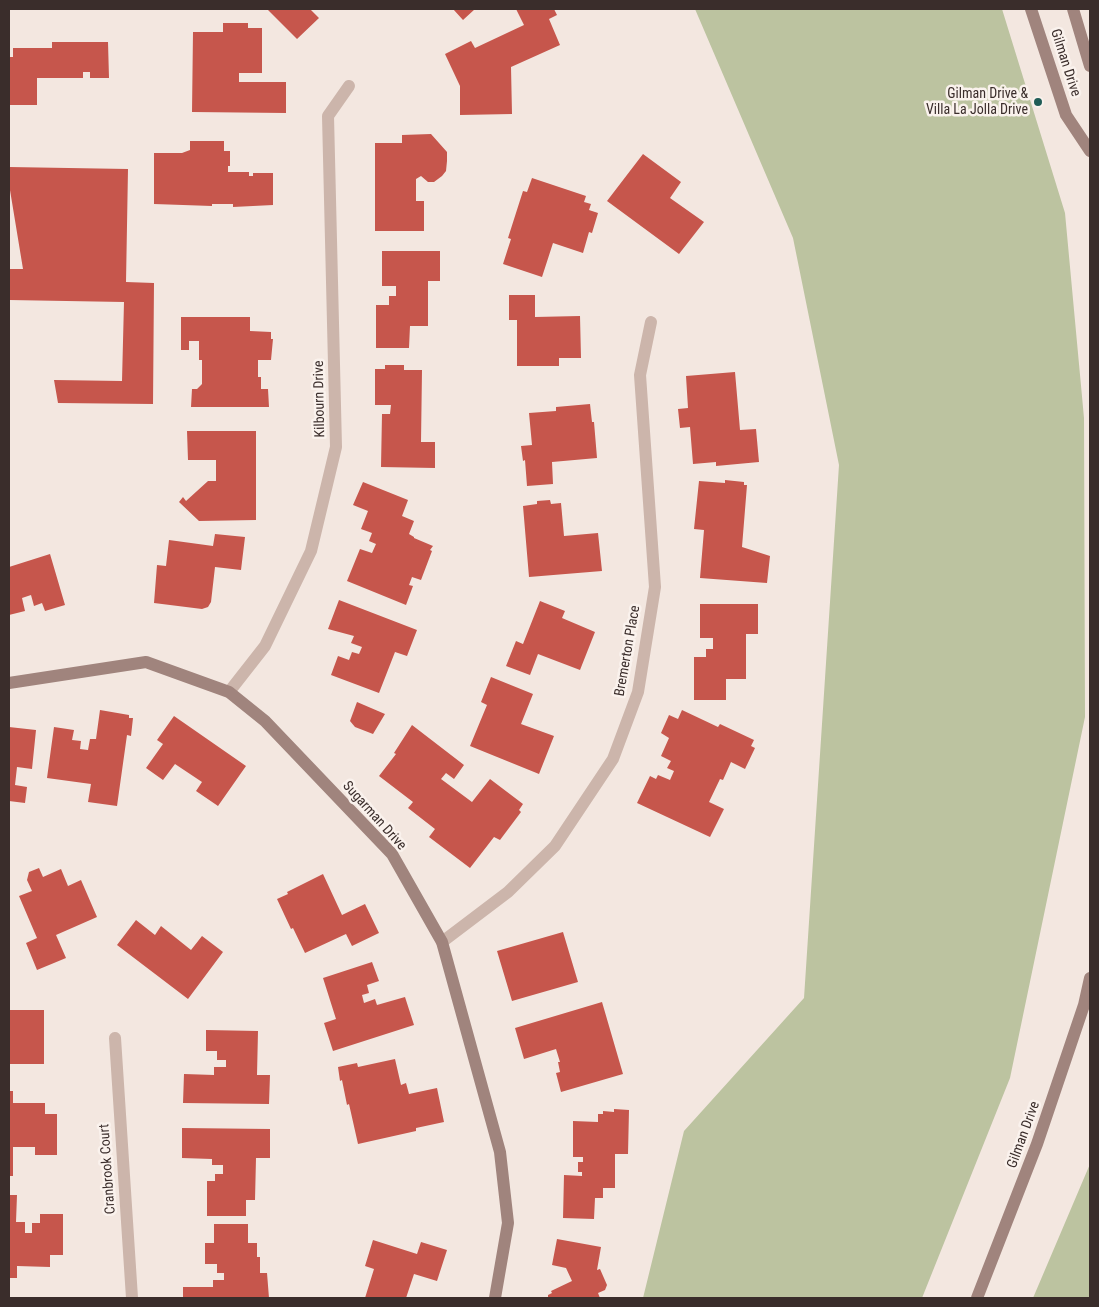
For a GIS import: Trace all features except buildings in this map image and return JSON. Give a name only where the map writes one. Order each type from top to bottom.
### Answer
[{"type":"street","name":"Gilman Drive","points":[[1031,9],[1066,115],[1090,151]]},
{"type":"street","name":"Gilman Drive","points":[[1073,9],[1090,66]]},
{"type":"street","name":"Kilbourn Drive","points":[[229,692],[265,646],[311,551],[336,447],[328,116],[349,86]]},
{"type":"street","name":"Bremerton Place","points":[[442,942],[508,892],[555,846],[613,759],[638,692],[654,587],[640,376],[651,322]]},
{"type":"street","name":"Sugarman Drive","points":[[9,683],[146,662],[229,692],[265,721],[392,854],[442,942],[500,1152],[508,1223],[495,1298]]},
{"type":"street","name":"Gilman Drive","points":[[977,1298],[1037,1144],[1087,1006],[1090,978]]},
{"type":"street","name":"Cranbrook Court","points":[[115,1038],[132,1298]]},
{"type":"green space","points":[[695,9],[1002,9],[1065,213],[1084,418],[1085,717],[1010,1078],[922,1298],[643,1298],[684,1131],[804,998],[839,465],[793,238]]},
{"type":"green space","points":[[1090,1164],[1090,1298],[1033,1298]]},
{"type":"place","name":"Gilman Drive & Villa La Jolla Drive","points":[[1038,102]]}]
